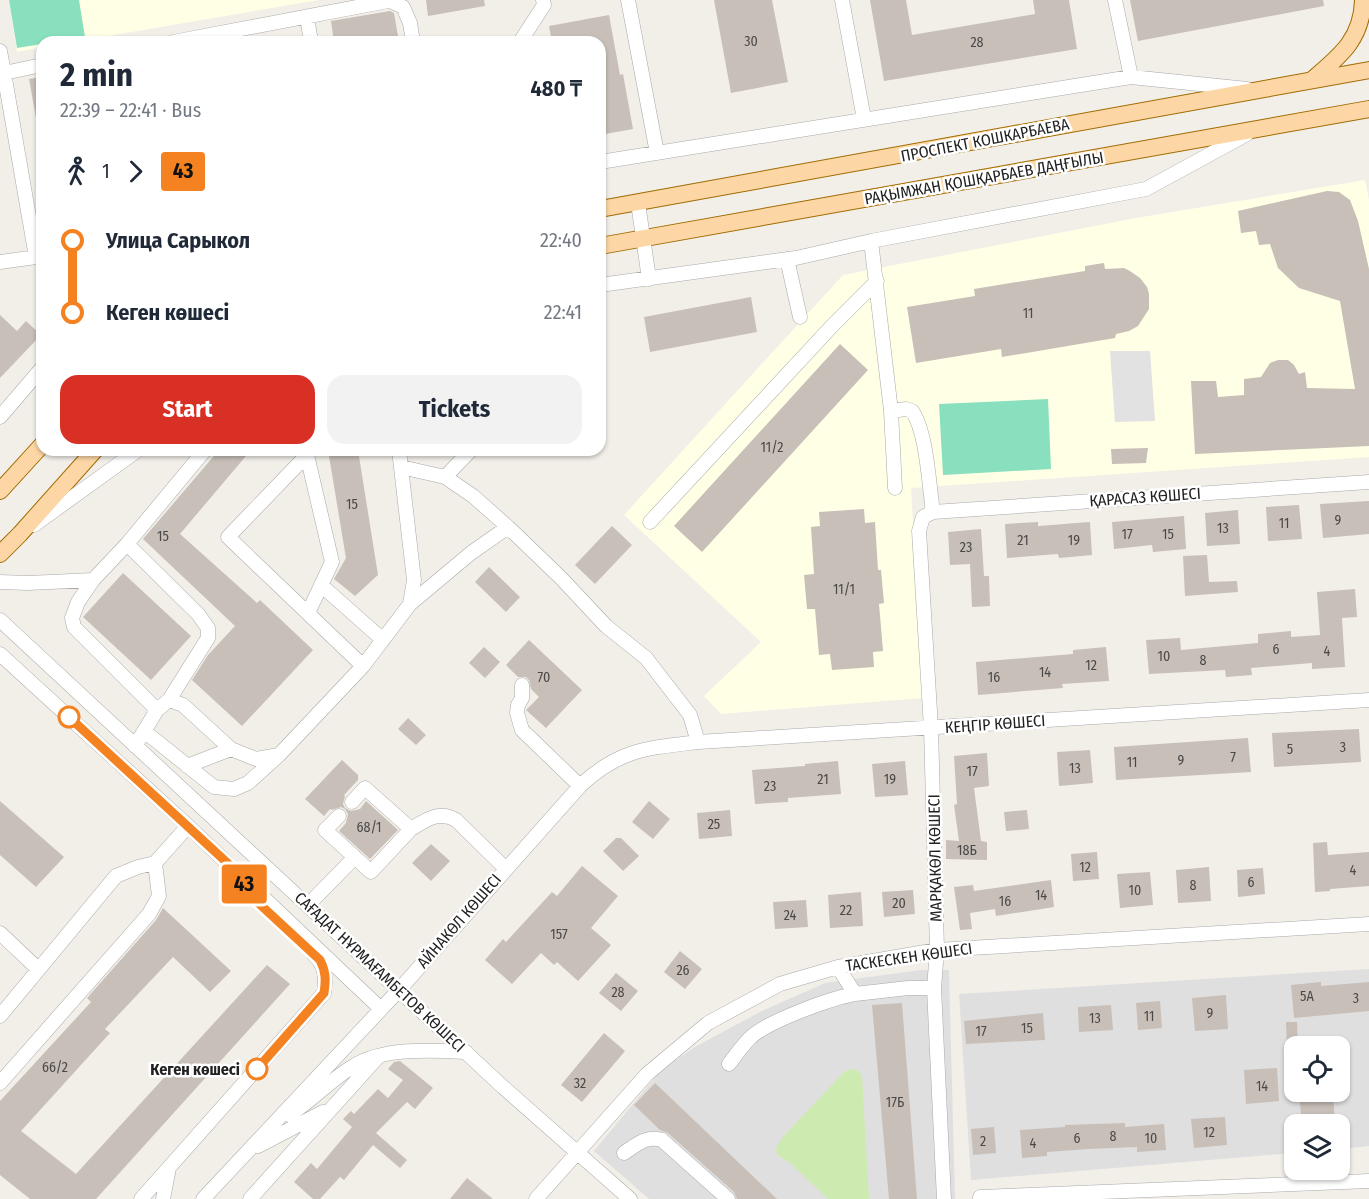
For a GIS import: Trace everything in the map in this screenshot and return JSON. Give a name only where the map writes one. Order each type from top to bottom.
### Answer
[{"type":"main road","points":[[1312,80],[1341,56],[1351,41],[1360,23],[1363,0]]},
{"type":"main road","name":"ПРОСПЕКТ КОШКАРБАЕВА","points":[[606,208],[1369,69]]},
{"type":"main road","name":"РАҚЫМЖАН ҚОШҚАРБАЕВ ДАҢҒЫЛЫ","points":[[606,245],[1369,109]]},
{"type":"main road","points":[[0,491],[36,452]]},
{"type":"main road","points":[[0,554],[21,534],[89,456]]},
{"type":"street","points":[[524,36],[544,5],[543,0]]},
{"type":"street","points":[[628,0],[657,153]]},
{"type":"street","points":[[842,0],[864,119]]},
{"type":"street","points":[[1115,0],[1131,76]]},
{"type":"street","points":[[204,36],[388,1],[403,7],[410,23],[412,36]]},
{"type":"street","points":[[307,16],[309,36]]},
{"type":"street","points":[[0,51],[36,241]]},
{"type":"street","points":[[4,73],[36,66]]},
{"type":"street","points":[[606,161],[1131,76],[1256,90]]},
{"type":"street","points":[[606,284],[796,258],[871,241],[1146,189],[1256,129]]},
{"type":"street","points":[[638,203],[649,279]]},
{"type":"street","points":[[871,241],[891,411],[895,488]]},
{"type":"street","points":[[0,262],[36,257]]},
{"type":"street","points":[[787,259],[800,317]]},
{"type":"street","points":[[650,522],[832,326],[877,281]]},
{"type":"street","points":[[0,417],[36,375]]},
{"type":"street","name":"МАРҚАКӨЛ КӨШЕСІ","points":[[891,411],[912,411],[917,417],[923,445],[928,515],[919,531],[931,728],[937,950],[934,988],[944,1199]]},
{"type":"street","points":[[21,534],[130,456]]},
{"type":"street","points":[[158,710],[74,627],[72,618],[78,602],[93,580],[127,544],[200,456]]},
{"type":"street","points":[[306,456],[228,537],[363,666]]},
{"type":"street","points":[[307,456],[332,562],[308,613]]},
{"type":"street","points":[[400,456],[414,580],[410,604]]},
{"type":"street","points":[[445,477],[465,456]]},
{"type":"street","points":[[401,467],[445,477],[473,496],[508,527],[606,626],[646,657],[690,716],[699,742]]},
{"type":"street","name":"ҚАРАСАЗ КӨШЕСІ","points":[[928,515],[1369,482]]},
{"type":"street","points":[[144,731],[214,787],[234,789],[248,783],[279,755],[363,666],[410,604],[471,553],[508,527]]},
{"type":"street","points":[[127,544],[198,614],[208,628],[208,638],[169,700],[158,710],[135,746]]},
{"type":"street","points":[[0,582],[93,580]]},
{"type":"street","points":[[321,585],[383,640]]},
{"type":"street","name":"САҒАДАТ НҰРМАҒАМБЕТОВ КӨШЕСІ","points":[[0,620],[466,1052],[630,1199]]},
{"type":"street","name":"САҒАДАТ НҰРМАҒАМБЕТОВ КӨШЕСІ","points":[[0,654],[188,826],[381,1009]]},
{"type":"street","points":[[522,685],[522,698],[517,713],[522,730],[580,786]]},
{"type":"street","points":[[169,700],[183,705],[231,749],[256,759],[279,755]]},
{"type":"street","name":"КЕҢГІР КӨШЕСІ","points":[[623,756],[646,749],[699,742],[1369,700]]},
{"type":"street","points":[[187,766],[231,749]]},
{"type":"street","name":"АЙНАКӨЛ КӨШЕСІ","points":[[203,1199],[399,990],[580,786],[606,764],[623,756]]},
{"type":"street","points":[[352,802],[365,788],[411,829]]},
{"type":"street","points":[[339,816],[325,830],[371,872],[411,829],[439,815],[448,815],[456,820],[505,868]]},
{"type":"street","points":[[0,1016],[117,876],[155,863],[188,826]]},
{"type":"street","points":[[308,905],[355,857]]},
{"type":"street","points":[[0,1083],[149,914],[159,896],[155,863]]},
{"type":"street","points":[[141,1199],[324,993],[325,970],[320,960],[253,898],[235,870]]},
{"type":"street","name":"ТАСКЕСКЕН КӨШЕСІ","points":[[536,1199],[646,1074],[708,1023],[780,984],[838,967],[937,950],[1369,924]]},
{"type":"street","points":[[0,933],[38,969]]},
{"type":"street","points":[[838,967],[855,994]]},
{"type":"street","points":[[729,1064],[750,1038],[767,1027],[838,997],[908,988],[934,988]]},
{"type":"street","points":[[274,1124],[306,1105],[352,1066],[380,1056],[408,1051],[466,1052]]},
{"type":"street","points":[[250,1199],[380,1056]]},
{"type":"street","points":[[246,1152],[332,1107]]},
{"type":"street","points":[[624,1153],[645,1140],[654,1137],[662,1140],[727,1199]]},
{"type":"street","points":[[163,1199],[170,1166]]},
{"type":"street","points":[[980,1197],[1369,1181]]},
{"type":"shaded area","points":[[9,0],[319,0],[108,36],[36,36],[36,48],[17,52]]},
{"type":"shaded area","points":[[1365,180],[1369,200],[1369,457],[911,488],[923,698],[721,714],[704,696],[761,642],[624,515],[843,275],[1136,218]]},
{"type":"shaded area","points":[[1110,351],[1150,351],[1155,421],[1115,422]]},
{"type":"shaded area","points":[[1369,969],[1369,1146],[1350,1148],[1350,1114],[1284,1114],[1284,1154],[971,1180],[959,994]]},
{"type":"shaded area","points":[[921,970],[949,970],[955,1199],[649,1199],[594,1151],[662,1069],[695,1047],[760,1012],[825,983]]},
{"type":"green space","points":[[9,0],[79,0],[85,36],[36,36],[36,45],[17,48]]},
{"type":"green space","points":[[1048,399],[1051,469],[943,475],[939,404]]},
{"type":"green space","points":[[850,1069],[859,1071],[862,1076],[869,1199],[828,1199],[789,1162],[777,1155],[776,1148],[782,1138],[844,1072]]},
{"type":"building","points":[[426,0],[484,0],[485,6],[428,16]]},
{"type":"building","points":[[714,0],[772,0],[788,82],[731,93]]},
{"type":"building","points":[[870,0],[906,0],[912,35],[1035,14],[1033,0],[1069,0],[1077,49],[884,81]]},
{"type":"building","points":[[1130,0],[1323,0],[1324,6],[1138,41]]},
{"type":"building","points":[[390,11],[394,13],[398,36],[333,36],[331,21]]},
{"type":"building","points":[[609,15],[633,129],[606,134],[606,36],[551,36],[549,26]]},
{"type":"building","points":[[36,78],[36,118],[29,79]]},
{"type":"building","points":[[1327,191],[1339,192],[1350,200],[1358,221],[1369,269],[1369,446],[1195,454],[1191,381],[1216,381],[1218,397],[1244,395],[1244,379],[1261,377],[1270,363],[1288,360],[1299,374],[1305,372],[1307,388],[1355,389],[1340,301],[1299,288],[1278,268],[1270,244],[1259,245],[1256,231],[1241,233],[1238,211]]},
{"type":"building","points":[[1104,263],[1105,269],[1124,268],[1130,271],[1147,287],[1149,309],[1138,326],[1129,331],[1116,334],[1115,338],[1002,357],[1001,349],[916,363],[907,307],[975,296],[974,289],[1085,271],[1085,266]]},
{"type":"building","points":[[751,297],[757,332],[650,352],[644,317]]},
{"type":"building","points":[[0,315],[17,331],[26,321],[36,330],[36,340],[0,378]]},
{"type":"building","points":[[840,344],[868,370],[702,552],[674,526]]},
{"type":"building","points":[[1148,448],[1146,463],[1112,464],[1111,449]]},
{"type":"building","points":[[214,456],[246,456],[180,534],[257,603],[260,600],[313,650],[242,726],[192,680],[208,655],[235,626],[143,539]]},
{"type":"building","points":[[329,456],[359,456],[378,575],[355,596],[334,579],[346,558]]},
{"type":"building","points":[[1369,501],[1369,534],[1323,538],[1320,504]]},
{"type":"building","points":[[1299,505],[1302,539],[1268,541],[1266,507]]},
{"type":"building","points":[[864,509],[865,523],[875,522],[878,570],[881,570],[884,603],[879,604],[883,651],[873,652],[874,667],[832,670],[830,654],[819,655],[815,609],[807,609],[804,575],[814,574],[811,527],[820,526],[819,512]]},
{"type":"building","points":[[1238,510],[1240,544],[1207,546],[1205,513]]},
{"type":"building","points":[[1184,516],[1186,549],[1153,552],[1152,545],[1114,549],[1112,522]]},
{"type":"building","points":[[1038,522],[1038,526],[1090,522],[1092,555],[1059,558],[1058,554],[1007,558],[1005,524]]},
{"type":"building","points":[[612,526],[632,545],[595,584],[575,565]]},
{"type":"building","points":[[981,529],[984,576],[989,576],[990,606],[972,607],[970,564],[950,565],[948,532]]},
{"type":"building","points":[[1207,555],[1209,582],[1237,581],[1238,592],[1185,596],[1183,556]]},
{"type":"building","points":[[489,567],[520,597],[506,612],[475,582]]},
{"type":"building","points":[[123,573],[191,636],[151,680],[83,617]]},
{"type":"building","points":[[1355,589],[1357,617],[1342,618],[1345,667],[1312,669],[1312,663],[1251,668],[1252,675],[1226,677],[1225,670],[1149,674],[1146,640],[1180,638],[1181,650],[1258,643],[1258,634],[1291,631],[1291,637],[1320,635],[1317,592]]},
{"type":"building","points":[[529,640],[582,690],[546,728],[526,710],[539,697],[531,689],[529,680],[526,677],[518,677],[506,665]]},
{"type":"building","points":[[484,647],[500,662],[485,678],[469,663]]},
{"type":"building","points":[[1106,647],[1109,681],[1062,684],[1063,688],[978,695],[976,662],[1073,654],[1073,650]]},
{"type":"building","points":[[408,718],[426,735],[416,745],[398,729]]},
{"type":"building","points":[[1359,729],[1361,762],[1274,767],[1272,733]]},
{"type":"building","points":[[1248,738],[1251,772],[1116,780],[1114,747]]},
{"type":"building","points":[[1090,750],[1093,783],[1059,786],[1057,752]]},
{"type":"building","points":[[987,753],[989,786],[974,788],[981,841],[987,842],[987,860],[946,859],[946,840],[959,841],[954,805],[957,804],[954,756]]},
{"type":"building","points":[[342,760],[358,775],[358,780],[344,795],[345,808],[351,811],[360,809],[366,801],[398,830],[370,859],[339,831],[346,823],[348,814],[345,809],[341,807],[330,809],[324,816],[305,799]]},
{"type":"building","points":[[838,761],[841,794],[788,798],[788,802],[755,804],[752,770]]},
{"type":"building","points":[[905,761],[908,795],[875,797],[872,764]]},
{"type":"building","points":[[0,801],[64,857],[36,887],[0,855]]},
{"type":"building","points":[[649,801],[670,819],[653,839],[632,822]]},
{"type":"building","points":[[730,810],[732,836],[699,839],[697,813]]},
{"type":"building","points":[[1027,810],[1029,829],[1006,831],[1004,812]]},
{"type":"building","points":[[616,838],[621,838],[639,856],[623,871],[603,851]]},
{"type":"building","points":[[1327,842],[1328,855],[1369,852],[1369,886],[1315,892],[1313,843]]},
{"type":"building","points":[[431,844],[450,861],[431,881],[412,863]]},
{"type":"building","points":[[1097,852],[1099,879],[1073,881],[1071,854]]},
{"type":"building","points":[[582,866],[618,896],[591,928],[611,945],[578,981],[557,962],[554,965],[541,953],[512,984],[485,960],[503,939],[506,942],[552,892],[557,896]]},
{"type":"building","points":[[1209,867],[1211,901],[1178,903],[1176,870]]},
{"type":"building","points":[[1263,868],[1265,894],[1238,897],[1237,870]]},
{"type":"building","points":[[1150,872],[1153,905],[1120,908],[1117,874]]},
{"type":"building","points":[[1051,880],[1054,907],[996,916],[995,909],[970,913],[972,929],[960,930],[954,887],[973,885],[974,891]]},
{"type":"building","points":[[913,890],[915,914],[884,917],[882,892]]},
{"type":"building","points":[[861,892],[863,926],[830,928],[828,895]]},
{"type":"building","points":[[806,900],[808,927],[775,929],[773,902]]},
{"type":"building","points":[[163,908],[231,971],[210,992],[173,957],[105,1029],[110,1033],[21,1131],[76,1174],[267,965],[290,984],[96,1199],[30,1199],[0,1175],[0,1101],[91,1002],[87,998],[156,920]]},
{"type":"building","points":[[680,951],[702,969],[685,989],[664,972]]},
{"type":"building","points":[[616,973],[638,991],[621,1011],[599,993]]},
{"type":"building","points":[[1321,982],[1321,986],[1369,982],[1369,1011],[1294,1018],[1291,985]]},
{"type":"building","points":[[1226,995],[1228,1029],[1195,1031],[1192,998]]},
{"type":"building","points":[[1160,1001],[1162,1028],[1138,1030],[1136,1003]]},
{"type":"building","points":[[902,1003],[917,1199],[889,1199],[872,1005]]},
{"type":"building","points":[[1111,1005],[1113,1030],[1079,1032],[1078,1007]]},
{"type":"building","points":[[1043,1013],[1045,1040],[966,1044],[964,1021]]},
{"type":"building","points":[[1286,1022],[1297,1022],[1298,1036],[1287,1036]]},
{"type":"building","points":[[604,1033],[625,1051],[582,1102],[561,1085]]},
{"type":"building","points":[[400,1061],[433,1088],[415,1109],[407,1102],[376,1133],[407,1160],[400,1168],[373,1145],[344,1180],[340,1177],[320,1199],[313,1199],[294,1182],[311,1163],[317,1169],[352,1127],[343,1119],[351,1111],[354,1114],[378,1089],[388,1098],[403,1080],[388,1069],[394,1062]]},
{"type":"building","points":[[1277,1068],[1279,1101],[1246,1104],[1244,1070]]},
{"type":"building","points":[[655,1083],[777,1199],[737,1199],[734,1192],[668,1133],[660,1130],[634,1105]]},
{"type":"building","points":[[1300,1102],[1334,1102],[1334,1114],[1301,1114]]},
{"type":"building","points":[[1225,1117],[1227,1145],[1194,1148],[1191,1119]]},
{"type":"building","points":[[1125,1123],[1125,1127],[1164,1124],[1166,1150],[1137,1152],[1137,1147],[1088,1149],[1047,1152],[1047,1156],[1022,1158],[1020,1130],[1065,1127],[1065,1125]]},
{"type":"building","points":[[994,1127],[996,1153],[973,1155],[971,1129]]},
{"type":"building","points":[[467,1178],[493,1199],[450,1199]]},
{"type":"bus line","name":"43","points":[[69,717],[235,870],[253,898],[320,960],[325,970],[324,993],[257,1069]]},
{"type":"place","name":"Кеген көшесі","points":[[257,1069]]}]
